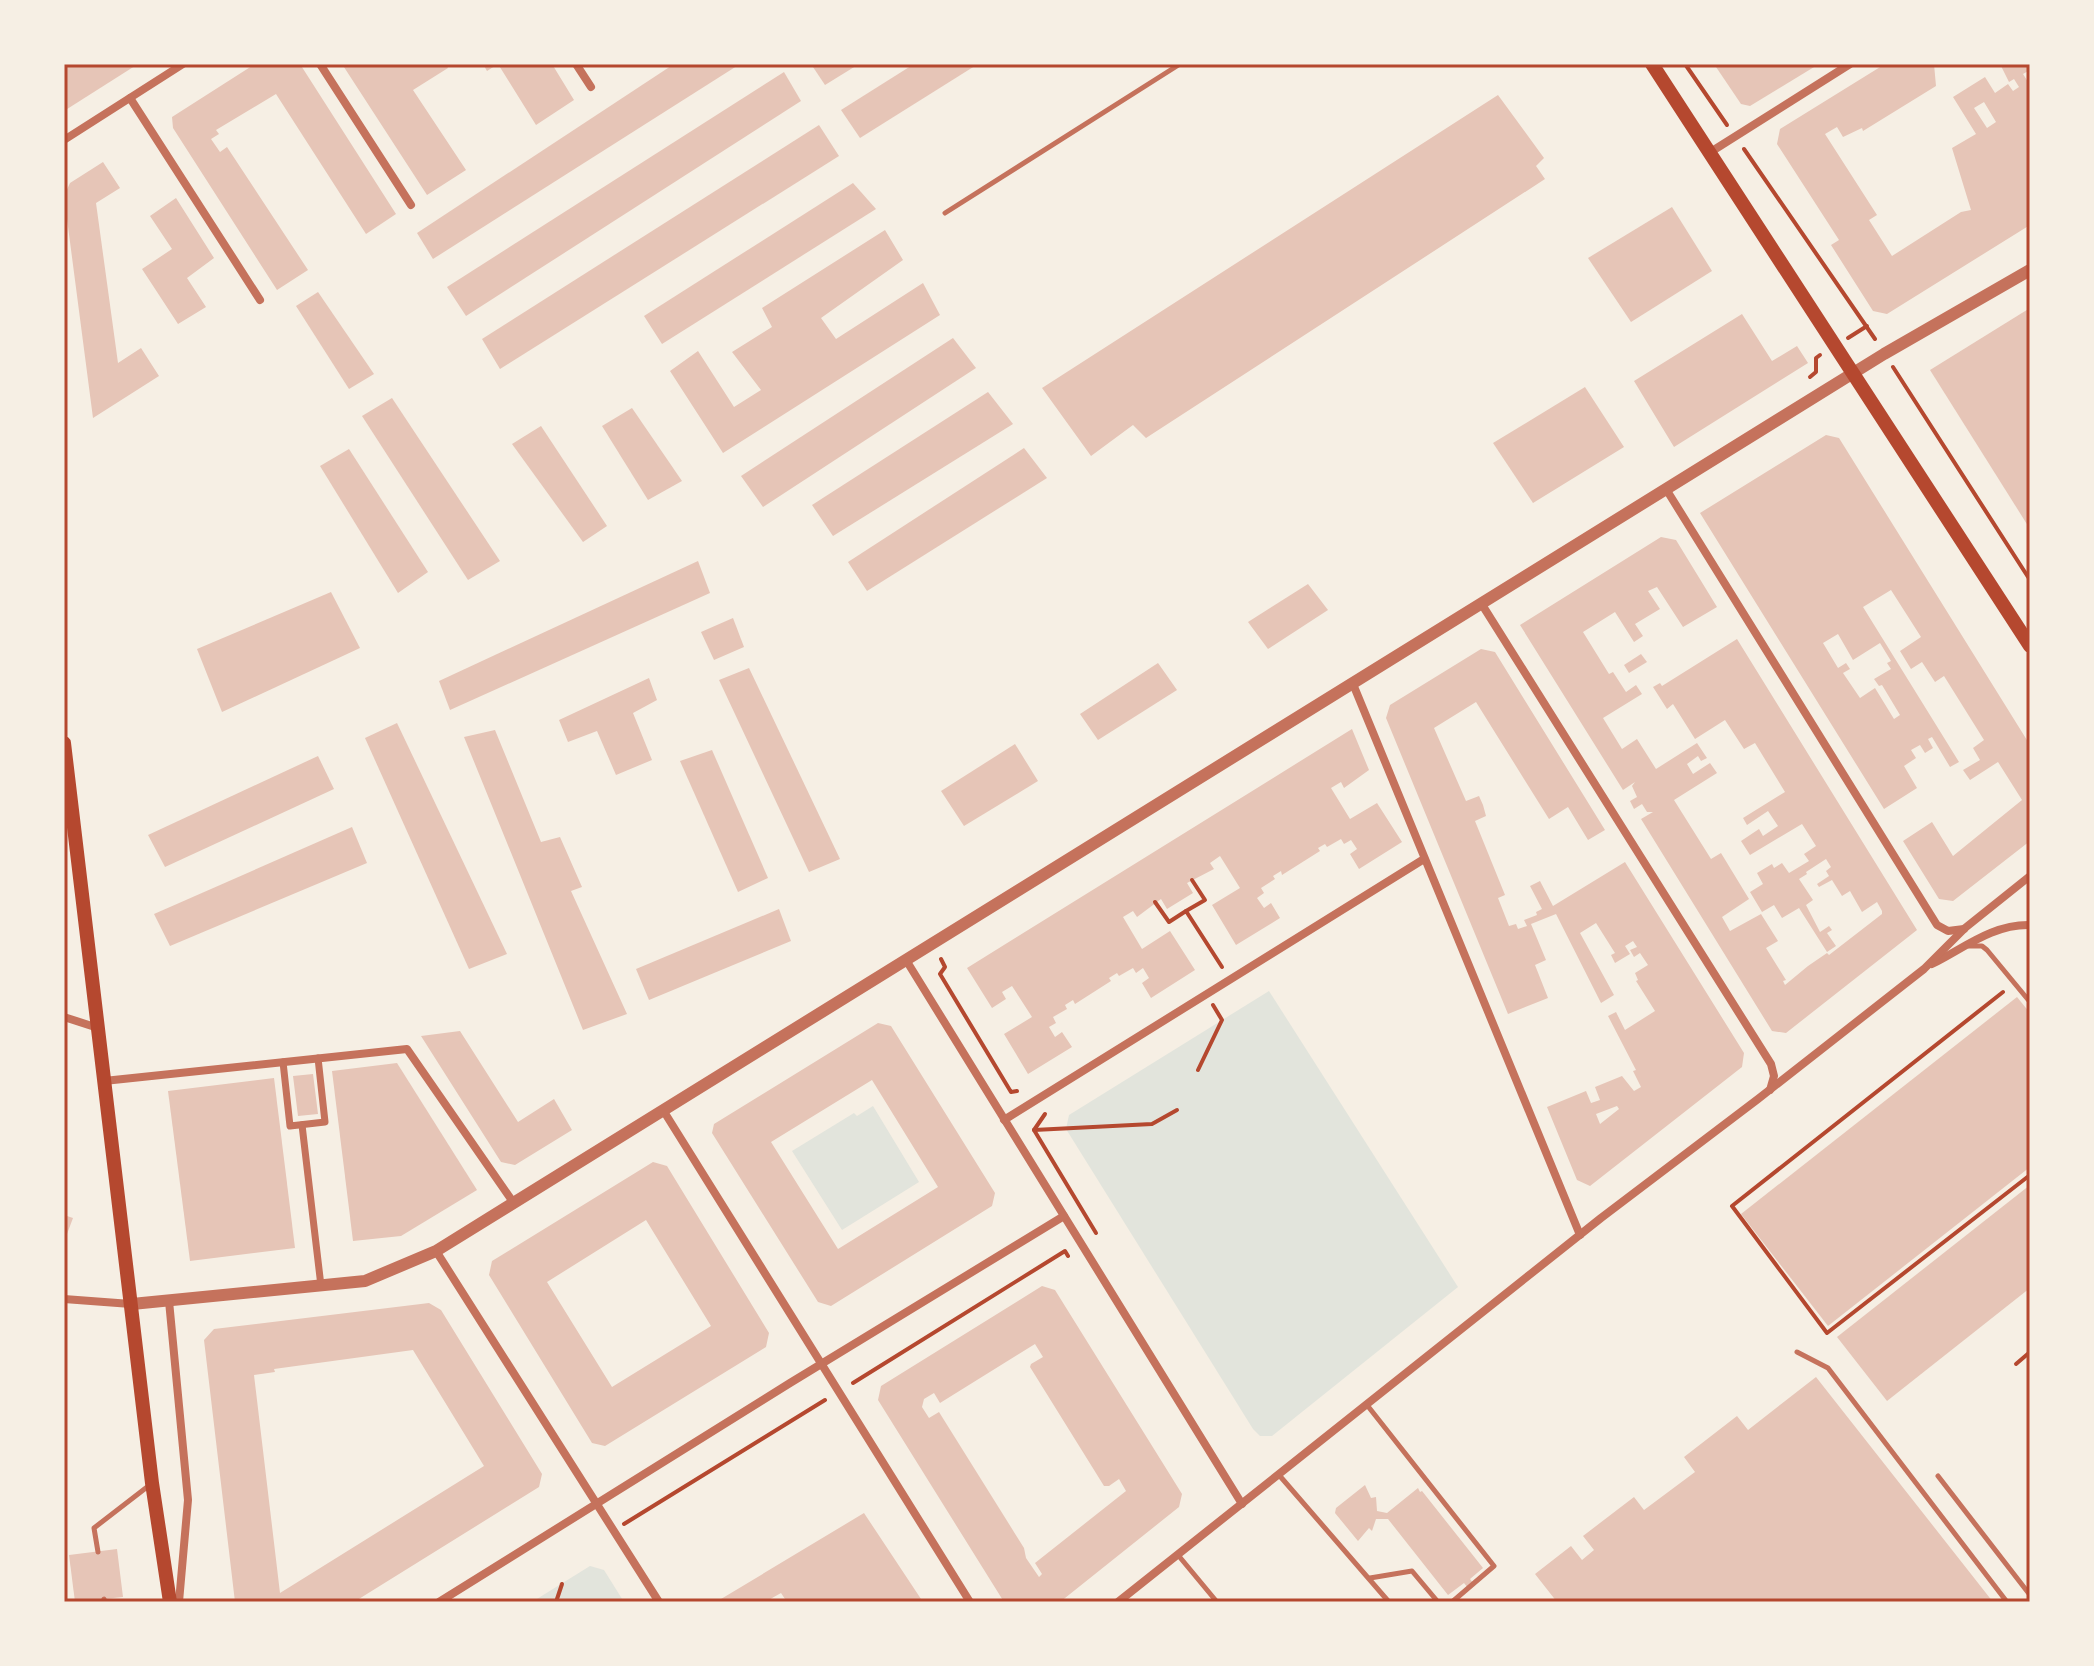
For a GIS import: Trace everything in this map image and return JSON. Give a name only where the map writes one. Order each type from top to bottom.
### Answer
[{"type":"main road","points":[[1652,64],[2030,646]]},
{"type":"main road","points":[[64,743],[66,782],[152,1483],[170,1602]]},
{"type":"street","points":[[64,140],[183,64]]},
{"type":"street","points":[[320,64],[411,205]]},
{"type":"street","points":[[576,64],[591,87]]},
{"type":"street","points":[[1709,154],[1850,64]]},
{"type":"street","points":[[130,98],[260,300]]},
{"type":"street","points":[[64,1299],[132,1304],[365,1281],[436,1251],[1853,373],[2030,270]]},
{"type":"street","points":[[1666,489],[1937,925],[1948,931],[1965,928]]},
{"type":"street","points":[[1481,603],[1771,1064],[1774,1076],[1770,1090]]},
{"type":"street","points":[[1353,684],[1580,1235]]},
{"type":"street","points":[[1004,1120],[1424,859]]},
{"type":"street","points":[[1118,1602],[1580,1235],[1924,969],[1965,928],[2030,876]]},
{"type":"street","points":[[1924,969],[1996,930],[2030,925]]},
{"type":"street","points":[[906,960],[1242,1504]]},
{"type":"street","points":[[64,1017],[98,1028]]},
{"type":"street","points":[[104,1081],[407,1049],[513,1202]]},
{"type":"street","points":[[283,1062],[290,1126],[302,1125],[325,1122],[318,1058]]},
{"type":"street","points":[[663,1110],[970,1602]]},
{"type":"street","points":[[302,1125],[321,1286]]},
{"type":"street","points":[[439,1602],[1064,1216]]},
{"type":"street","points":[[436,1251],[659,1602]]},
{"type":"street","points":[[169,1301],[188,1500],[179,1602]]},
{"type":"lane","points":[[945,213],[1180,64]]},
{"type":"lane","points":[[1966,947],[1982,946],[1987,950],[2030,1002]]},
{"type":"lane","points":[[1797,1352],[1828,1368],[2007,1602]]},
{"type":"lane","points":[[1367,1405],[1494,1566],[1452,1602]]},
{"type":"lane","points":[[1279,1475],[1389,1602]]},
{"type":"lane","points":[[1938,1476],[2030,1595]]},
{"type":"lane","points":[[98,1552],[94,1528],[152,1483]]},
{"type":"lane","points":[[1178,1555],[1217,1602]]},
{"type":"lane","points":[[1369,1579],[1412,1571],[1438,1602]]},
{"type":"path","points":[[1685,64],[1867,326],[2030,580]]},
{"type":"path","points":[[1808,379],[1816,372],[1816,358],[1867,326]]},
{"type":"path","points":[[1155,902],[1169,922],[1205,900],[1192,880]]},
{"type":"path","points":[[1186,911],[1229,980]]},
{"type":"path","points":[[932,944],[945,967],[940,974],[1011,1092],[1032,1088],[1046,1112],[1034,1130]]},
{"type":"path","points":[[2014,983],[1732,1206],[1827,1333],[2030,1175]]},
{"type":"path","points":[[1198,1070],[1222,1020],[1206,994]]},
{"type":"path","points":[[1034,1130],[1152,1124],[1177,1110]]},
{"type":"path","points":[[615,1530],[1065,1251],[1069,1257],[1099,1239],[1034,1130]]},
{"type":"path","points":[[2016,1364],[2030,1352]]},
{"type":"path","points":[[556,1602],[562,1584]]},
{"type":"shaded area","points":[[1269,991],[1458,1287],[1272,1436],[1260,1436],[1066,1129],[1069,1115]]},
{"type":"shaded area","points":[[873,1106],[919,1182],[842,1230],[792,1151],[854,1113],[857,1116]]},
{"type":"shaded area","points":[[590,1566],[604,1570],[624,1602],[532,1602]]},
{"type":"building","points":[[64,64],[138,64],[64,111]]},
{"type":"building","points":[[255,64],[300,64],[396,214],[366,234],[276,94],[216,130],[219,134],[211,139],[220,152],[227,147],[308,270],[277,290],[173,128],[172,117]]},
{"type":"building","points":[[342,64],[446,64],[448,68],[413,90],[466,170],[427,195]]},
{"type":"building","points":[[483,64],[498,64],[487,71]]},
{"type":"building","points":[[498,64],[552,64],[574,100],[536,125]]},
{"type":"building","points":[[674,64],[740,64],[433,259],[417,233]]},
{"type":"building","points":[[811,64],[859,64],[825,85]]},
{"type":"building","points":[[914,64],[978,64],[860,138],[841,110]]},
{"type":"building","points":[[1714,64],[1819,64],[1750,106],[1741,104]]},
{"type":"building","points":[[1885,64],[1934,64],[1936,86],[1863,131],[1862,128],[1843,137],[1837,127],[1825,134],[1877,215],[1869,220],[1892,256],[1961,212],[1971,210],[1952,148],[1976,134],[1953,97],[1985,77],[1995,93],[2008,84],[2013,91],[2019,87],[2014,79],[2009,82],[2000,64],[2030,64],[2030,70],[2023,74],[2030,85],[2030,225],[1887,314],[1873,311],[1831,245],[1839,240],[1777,144],[1780,129]],"holes":[[[1984,102],[1996,122],[1987,128],[1974,108]]]},
{"type":"building","points":[[784,72],[801,101],[466,316],[447,287]]},
{"type":"building","points":[[1498,95],[1544,158],[1536,166],[1545,179],[1146,438],[1133,425],[1091,456],[1042,388]]},
{"type":"building","points":[[819,125],[839,156],[500,369],[482,339]]},
{"type":"building","points":[[103,162],[120,188],[96,203],[118,363],[141,348],[159,376],[93,418],[64,196],[70,183]]},
{"type":"building","points":[[853,183],[876,209],[662,344],[644,316]]},
{"type":"building","points":[[176,198],[214,258],[187,278],[206,307],[178,324],[142,269],[172,249],[150,216]]},
{"type":"building","points":[[1672,207],[1712,271],[1631,322],[1588,258]]},
{"type":"building","points":[[885,230],[903,260],[821,318],[836,339],[923,283],[940,315],[723,453],[670,371],[698,351],[734,407],[761,390],[732,352],[772,327],[762,308]]},
{"type":"building","points":[[318,292],[374,374],[349,389],[296,306]]},
{"type":"building","points":[[2030,308],[2030,529],[1930,370]]},
{"type":"building","points":[[1742,314],[1772,361],[1797,346],[1808,363],[1674,447],[1634,381]]},
{"type":"building","points":[[953,338],[976,368],[763,507],[741,476]]},
{"type":"building","points":[[1585,387],[1624,447],[1533,503],[1493,443]]},
{"type":"building","points":[[988,392],[1013,424],[833,536],[812,505]]},
{"type":"building","points":[[392,398],[500,561],[468,580],[362,416]]},
{"type":"building","points":[[632,408],[682,481],[648,500],[602,426]]},
{"type":"building","points":[[541,426],[607,526],[583,542],[512,444]]},
{"type":"building","points":[[1826,435],[1839,438],[2030,745],[2030,841],[1953,901],[1939,899],[1903,841],[1932,822],[1953,856],[2022,800],[1998,762],[1970,780],[1963,770],[1980,760],[1973,748],[1984,740],[1944,676],[1935,682],[1922,662],[1911,669],[1900,651],[1921,637],[1891,590],[1863,607],[1959,762],[1950,767],[1932,737],[1928,739],[1933,748],[1925,753],[1920,745],[1911,750],[1916,758],[1904,766],[1917,788],[1884,809],[1700,513]],"holes":[[[1838,634],[1853,660],[1880,643],[1891,661],[1887,663],[1891,669],[1874,679],[1879,686],[1882,685],[1900,715],[1894,719],[1875,688],[1860,698],[1843,673],[1850,669],[1846,663],[1838,668],[1823,643]]]},
{"type":"building","points":[[1024,448],[1047,478],[867,591],[848,562]]},
{"type":"building","points":[[349,449],[428,572],[398,593],[320,466]]},
{"type":"building","points":[[1661,537],[1676,540],[1717,607],[1683,627],[1657,587],[1648,591],[1660,609],[1635,624],[1643,636],[1634,642],[1615,612],[1583,632],[1609,674],[1613,672],[1626,692],[1636,685],[1642,694],[1603,718],[1622,749],[1637,739],[1656,769],[1697,743],[1707,758],[1701,761],[1698,756],[1687,764],[1693,774],[1710,763],[1717,773],[1674,800],[1711,859],[1721,853],[1749,899],[1722,917],[1730,931],[1761,914],[1778,941],[1766,948],[1786,980],[1783,981],[1785,985],[1882,914],[1877,902],[1862,912],[1850,891],[1842,896],[1832,880],[1819,887],[1817,884],[1829,876],[1826,871],[1831,867],[1826,859],[1806,872],[1799,879],[1813,900],[1806,905],[1820,932],[1829,926],[1832,930],[1827,933],[1836,946],[1827,952],[1799,908],[1782,918],[1774,905],[1762,912],[1750,892],[1763,884],[1757,873],[1772,864],[1774,868],[1782,863],[1789,873],[1809,861],[1804,854],[1816,846],[1802,824],[1750,855],[1741,841],[1759,829],[1763,836],[1778,826],[1768,811],[1747,825],[1743,818],[1785,792],[1755,743],[1744,749],[1725,720],[1695,739],[1673,704],[1667,709],[1653,687],[1660,683],[1662,686],[1737,639],[1917,930],[1786,1033],[1772,1031],[1641,819],[1653,812],[1647,812],[1642,804],[1634,809],[1630,801],[1637,797],[1632,786],[1635,782],[1623,790],[1520,625]]},
{"type":"building","points":[[698,561],[710,593],[450,710],[439,681]]},
{"type":"building","points":[[1308,584],[1328,610],[1268,649],[1248,622]]},
{"type":"building","points":[[331,592],[360,648],[222,712],[197,649]]},
{"type":"building","points":[[733,618],[744,647],[714,660],[701,632]]},
{"type":"building","points":[[1481,649],[1495,652],[1605,830],[1588,840],[1568,807],[1549,819],[1476,702],[1434,728],[1466,801],[1479,796],[1483,805],[1486,816],[1475,821],[1505,895],[1498,898],[1509,926],[1516,924],[1518,929],[1527,926],[1524,920],[1537,915],[1536,912],[1542,909],[1530,886],[1540,881],[1553,906],[1625,862],[1744,1053],[1742,1067],[1590,1186],[1577,1180],[1547,1107],[1586,1091],[1591,1103],[1600,1100],[1595,1087],[1622,1076],[1634,1091],[1641,1087],[1633,1071],[1636,1070],[1608,1016],[1616,1012],[1625,1030],[1655,1011],[1636,981],[1635,973],[1648,965],[1640,953],[1634,957],[1630,950],[1637,947],[1633,941],[1625,946],[1630,954],[1615,963],[1611,955],[1615,953],[1596,923],[1580,933],[1614,995],[1601,1003],[1556,914],[1531,924],[1546,960],[1535,965],[1548,998],[1508,1014],[1386,718],[1390,705]],"holes":[[[1617,1106],[1619,1109],[1600,1124],[1596,1114]]]},
{"type":"building","points":[[1641,654],[1647,662],[1629,673],[1624,665]]},
{"type":"building","points":[[1158,663],[1177,690],[1098,740],[1080,714]]},
{"type":"building","points":[[749,668],[840,859],[809,872],[719,680]]},
{"type":"building","points":[[649,678],[657,700],[633,713],[652,760],[616,775],[597,731],[568,742],[559,720]]},
{"type":"building","points":[[397,723],[507,954],[469,969],[365,738]]},
{"type":"building","points":[[1352,729],[1369,770],[1344,788],[1341,782],[1331,788],[1350,819],[1377,803],[1402,842],[1359,869],[1350,854],[1357,849],[1351,840],[1344,844],[1341,839],[1318,848],[1320,851],[1282,875],[1281,871],[1273,876],[1275,879],[1261,888],[1264,893],[1257,898],[1264,908],[1271,903],[1280,918],[1236,945],[1212,905],[1240,888],[1220,856],[1210,863],[1214,869],[1187,883],[1193,893],[1167,909],[1161,899],[1137,917],[1133,911],[1123,917],[1142,949],[1170,931],[1195,970],[1151,998],[1142,983],[1149,978],[1143,968],[1136,973],[1133,968],[1119,976],[1117,973],[1109,978],[1111,981],[1075,1004],[1073,1000],[1065,1005],[1067,1009],[1053,1017],[1056,1023],[1049,1027],[1055,1037],[1062,1032],[1072,1047],[1028,1074],[1004,1034],[1032,1017],[1012,986],[1002,992],[1006,999],[992,1008],[967,968]]},
{"type":"building","points":[[495,730],[541,842],[560,837],[582,887],[571,891],[627,1014],[583,1030],[464,737]]},
{"type":"building","points":[[1015,744],[1038,781],[964,826],[941,791]]},
{"type":"building","points":[[712,750],[768,878],[738,892],[680,761]]},
{"type":"building","points":[[318,756],[334,789],[165,867],[148,835]]},
{"type":"building","points":[[352,827],[367,863],[170,946],[154,914]]},
{"type":"building","points":[[779,909],[791,941],[649,1000],[636,969]]},
{"type":"building","points":[[2017,997],[2030,1013],[2030,1167],[1828,1326],[1741,1214]]},
{"type":"building","points":[[878,1023],[891,1026],[995,1193],[992,1206],[831,1306],[818,1302],[712,1133],[714,1124]],"holes":[[[872,1080],[938,1187],[838,1249],[771,1142]]]},
{"type":"building","points":[[460,1031],[518,1122],[554,1099],[572,1130],[515,1165],[501,1162],[421,1036]]},
{"type":"building","points":[[397,1063],[477,1190],[401,1236],[353,1241],[332,1071]]},
{"type":"building","points":[[313,1074],[318,1114],[298,1116],[293,1076]]},
{"type":"building","points":[[274,1078],[295,1248],[190,1261],[168,1091]]},
{"type":"building","points":[[653,1162],[667,1166],[769,1333],[766,1347],[605,1446],[592,1443],[489,1275],[492,1261]],"holes":[[[646,1220],[711,1326],[612,1387],[547,1282]]]},
{"type":"building","points":[[2030,1185],[2030,1288],[1887,1401],[1837,1337]]},
{"type":"building","points":[[64,1215],[73,1218],[64,1242]]},
{"type":"building","points":[[1042,1286],[1055,1290],[1182,1494],[1179,1507],[1060,1602],[1004,1602],[878,1400],[881,1386]],"holes":[[[1035,1344],[1043,1357],[1030,1367],[1104,1486],[1119,1479],[1126,1491],[1035,1563],[1042,1574],[1039,1577],[939,1412],[929,1418],[922,1407],[924,1399],[934,1393],[940,1403]]]},
{"type":"building","points":[[429,1303],[441,1310],[542,1474],[539,1487],[354,1602],[235,1602],[204,1340],[214,1329]],"holes":[[[413,1350],[484,1466],[280,1593],[254,1375],[275,1372],[274,1369]]]},
{"type":"building","points":[[1816,1377],[1993,1602],[1557,1602],[1535,1574],[1571,1546],[1582,1560],[1594,1550],[1583,1536],[1634,1497],[1644,1510],[1695,1472],[1684,1457],[1737,1416],[1748,1430]]},
{"type":"building","points":[[1365,1485],[1371,1498],[1376,1497],[1377,1511],[1387,1513],[1418,1488],[1422,1491],[1483,1568],[1470,1579],[1473,1583],[1468,1588],[1464,1583],[1448,1595],[1388,1519],[1376,1519],[1372,1531],[1369,1528],[1358,1541],[1335,1513],[1336,1508]]},
{"type":"building","points":[[864,1513],[923,1602],[787,1602],[781,1593],[765,1602],[716,1602]]},
{"type":"building","points":[[117,1549],[123,1597],[75,1602],[69,1555]]}]
